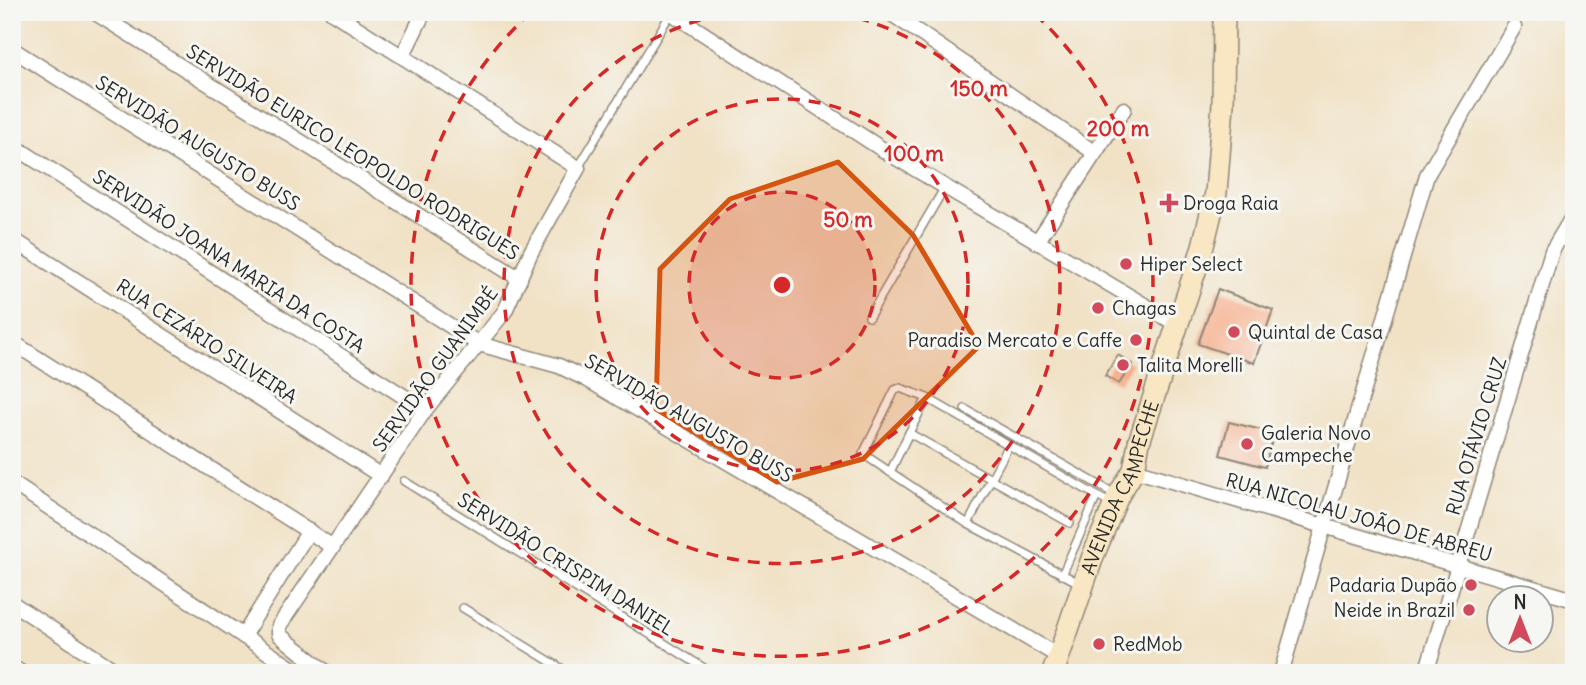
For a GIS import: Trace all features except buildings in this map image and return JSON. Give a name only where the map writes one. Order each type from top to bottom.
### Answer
[{"type":"main road","name":"AVENIDA CAMPECHE","points":[[1055,664],[1083,585],[1084,551],[1110,499],[1134,470],[1139,442],[1202,250],[1219,176],[1224,12]]},
{"type":"street","name":"SERVIDÃO EURICO LEOPOLDO RODRIGUES","points":[[94,12],[520,279]]},
{"type":"street","points":[[332,12],[578,168]]},
{"type":"street","points":[[403,55],[424,12]]},
{"type":"street","points":[[889,12],[1095,153]]},
{"type":"street","points":[[670,13],[945,187],[1178,325]]},
{"type":"street","points":[[1281,673],[1427,175],[1514,27]]},
{"type":"street","name":"SERVIDÃO AUGUSTO BUSS","points":[[12,49],[479,344],[559,366],[586,379],[1055,664]]},
{"type":"street","points":[[1037,242],[1124,108]]},
{"type":"street","name":"SERVIDÃO JOANA MARIA DA COSTA","points":[[12,145],[425,410]]},
{"type":"street","name":"SERVIDÃO GUANIMBÉ","points":[[327,673],[282,637],[278,630],[425,410],[505,311],[531,252],[578,168]]},
{"type":"street","name":"RUA OTÁVIO CRUZ","points":[[1426,673],[1552,251],[1574,214]]},
{"type":"street","name":"RUA CEZÁRIO SILVEIRA","points":[[12,239],[381,475]]},
{"type":"street","points":[[12,342],[333,547]]},
{"type":"street","name":"RUA NICOLAU JOÃO DE ABREU","points":[[1134,470],[1574,600]]},
{"type":"street","points":[[12,483],[296,671]]},
{"type":"street","points":[[243,636],[309,531]]},
{"type":"street","points":[[12,603],[120,673]]},
{"type":"street","points":[[12,667],[22,673]]},
{"type":"lane","points":[[578,168],[670,13]]},
{"type":"lane","points":[[869,317],[945,187]]},
{"type":"lane","points":[[1083,585],[968,524],[863,454],[895,390],[900,388],[927,398],[1110,499]]},
{"type":"lane","points":[[890,472],[927,398]]},
{"type":"lane","points":[[965,409],[1110,499]]},
{"type":"lane","points":[[909,433],[1070,523]]},
{"type":"lane","points":[[968,524],[1009,445]]},
{"type":"lane","name":"SERVIDÃO CRISPIM DANIEL","points":[[404,481],[712,673]]},
{"type":"lane","points":[[1062,575],[1084,551]]},
{"type":"lane","points":[[463,608],[569,673]]},
{"type":"highlighted area","points":[[838,162],[913,235],[979,346],[863,459],[777,482],[656,409],[660,269],[730,199]]},
{"type":"place","name":"Droga Raia","points":[[1169,203]]},
{"type":"place","name":"Hiper Select","points":[[1126,264]]},
{"type":"place","name":"Chagas","points":[[1098,308]]},
{"type":"place","name":"Quintal de Casa","points":[[1234,332]]},
{"type":"place","name":"Paradiso Mercato e Caffe","points":[[1136,340]]},
{"type":"place","name":"Talita Morelli","points":[[1123,365]]},
{"type":"place","name":"Galeria Novo Campeche","points":[[1247,444]]},
{"type":"place","name":"Padaria Dupão","points":[[1471,585]]},
{"type":"place","name":"Neide in Brazil","points":[[1469,610]]},
{"type":"place","name":"RedMob","points":[[1099,644]]}]
